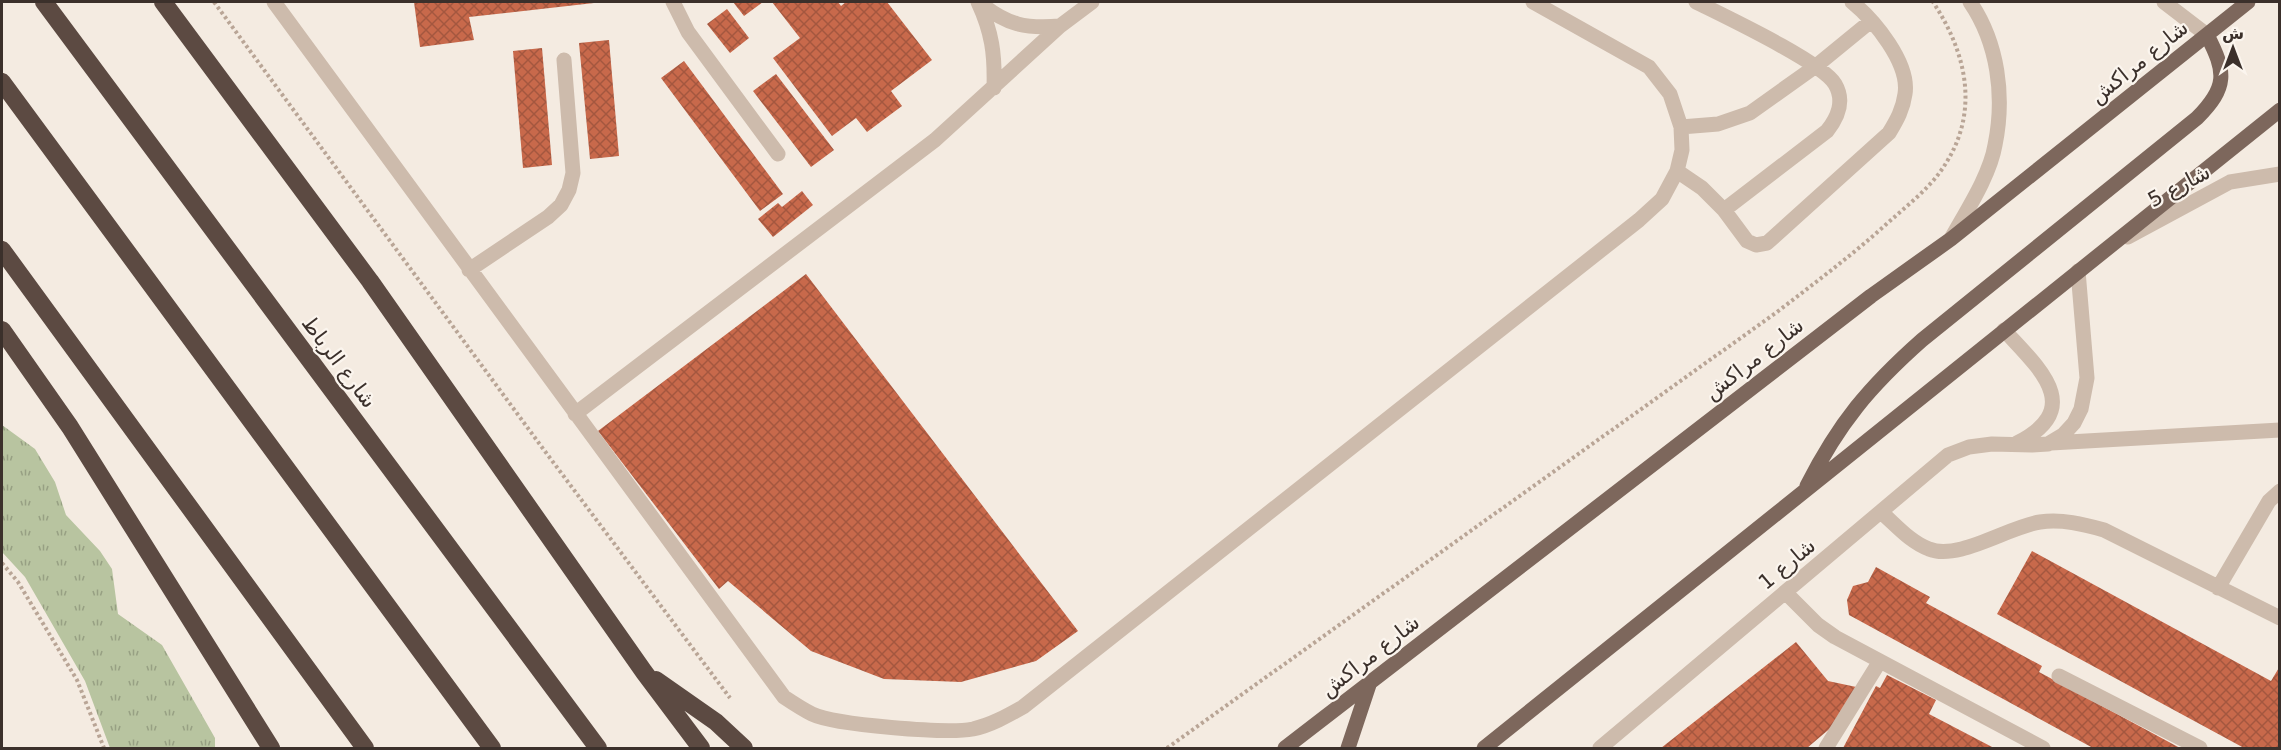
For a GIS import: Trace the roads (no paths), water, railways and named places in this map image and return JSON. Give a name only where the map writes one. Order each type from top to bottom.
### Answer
[{"type":"highway","name":"شارع الرباط","points":[[44,2],[598,748]]},
{"type":"highway","points":[[163,2],[370,281],[644,672],[700,748]]},
{"type":"highway","points":[[2,82],[492,748]]},
{"type":"highway","points":[[2,250],[365,748]]},
{"type":"highway","points":[[2,330],[70,427],[271,748]]},
{"type":"highway","points":[[644,672],[716,722],[744,748]]},
{"type":"main road","name":"شارع مراكش","points":[[1285,748],[1871,296],[1951,239],[2248,2]]},
{"type":"main road","points":[[1804,492],[1832,440],[1854,408],[1886,372],[2197,118],[2213,102],[2223,77],[2216,53],[2207,35]]},
{"type":"main road","points":[[1484,748],[2280,110]]},
{"type":"main road","points":[[1348,748],[1370,682]]},
{"type":"street","points":[[274,2],[784,697],[813,714],[847,722],[943,731],[972,729],[999,721],[1023,707],[1611,242],[1662,199],[1677,171],[1682,150],[1681,127],[1670,94],[1649,67],[1534,2]]},
{"type":"street","points":[[673,2],[688,32],[778,154]]},
{"type":"street","points":[[979,2],[996,16],[1016,25],[1038,28],[1060,26]]},
{"type":"street","points":[[979,2],[993,43],[994,88]]},
{"type":"street","points":[[575,414],[935,140],[1060,26],[1092,2]]},
{"type":"street","points":[[1696,2],[1816,66],[1834,83],[1839,95],[1840,108],[1835,120],[1827,130],[1724,210]]},
{"type":"street","points":[[1677,171],[1702,188],[1724,210],[1747,242],[1756,245],[1767,243],[1889,133],[1901,113],[1906,91],[1902,70],[1893,50],[1871,21],[1852,2]]},
{"type":"street","points":[[1951,239],[1977,192],[1995,146],[2000,97],[1993,48],[1977,11],[1970,2]]},
{"type":"street","points":[[2164,2],[2207,35]]},
{"type":"street","points":[[1681,127],[1718,124],[1750,113],[1816,66],[1871,21]]},
{"type":"street","points":[[469,270],[548,217],[561,205],[569,190],[573,173],[564,60]]},
{"type":"street","name":"شارع 5","points":[[2104,250],[2230,182],[2280,174]]},
{"type":"street","points":[[2048,444],[2063,435],[2074,423],[2086,393],[2087,378],[2078,271]]},
{"type":"street","points":[[2004,330],[2047,378],[2052,391],[2049,417],[2042,428],[2015,445]]},
{"type":"street","name":"شارع 1","points":[[1600,748],[1948,455],[1969,447],[1992,444],[2048,444],[2280,430]]},
{"type":"street","points":[[2218,588],[2269,501],[2280,491]]},
{"type":"street","points":[[1881,512],[1912,540],[1930,550],[1950,553],[2039,522],[2061,521],[2083,524],[2104,530],[2280,618]]},
{"type":"street","points":[[1786,593],[1818,625],[1835,637],[2043,748]]},
{"type":"street","points":[[1826,748],[1880,661]]},
{"type":"street","points":[[2059,676],[2200,748]]}]
